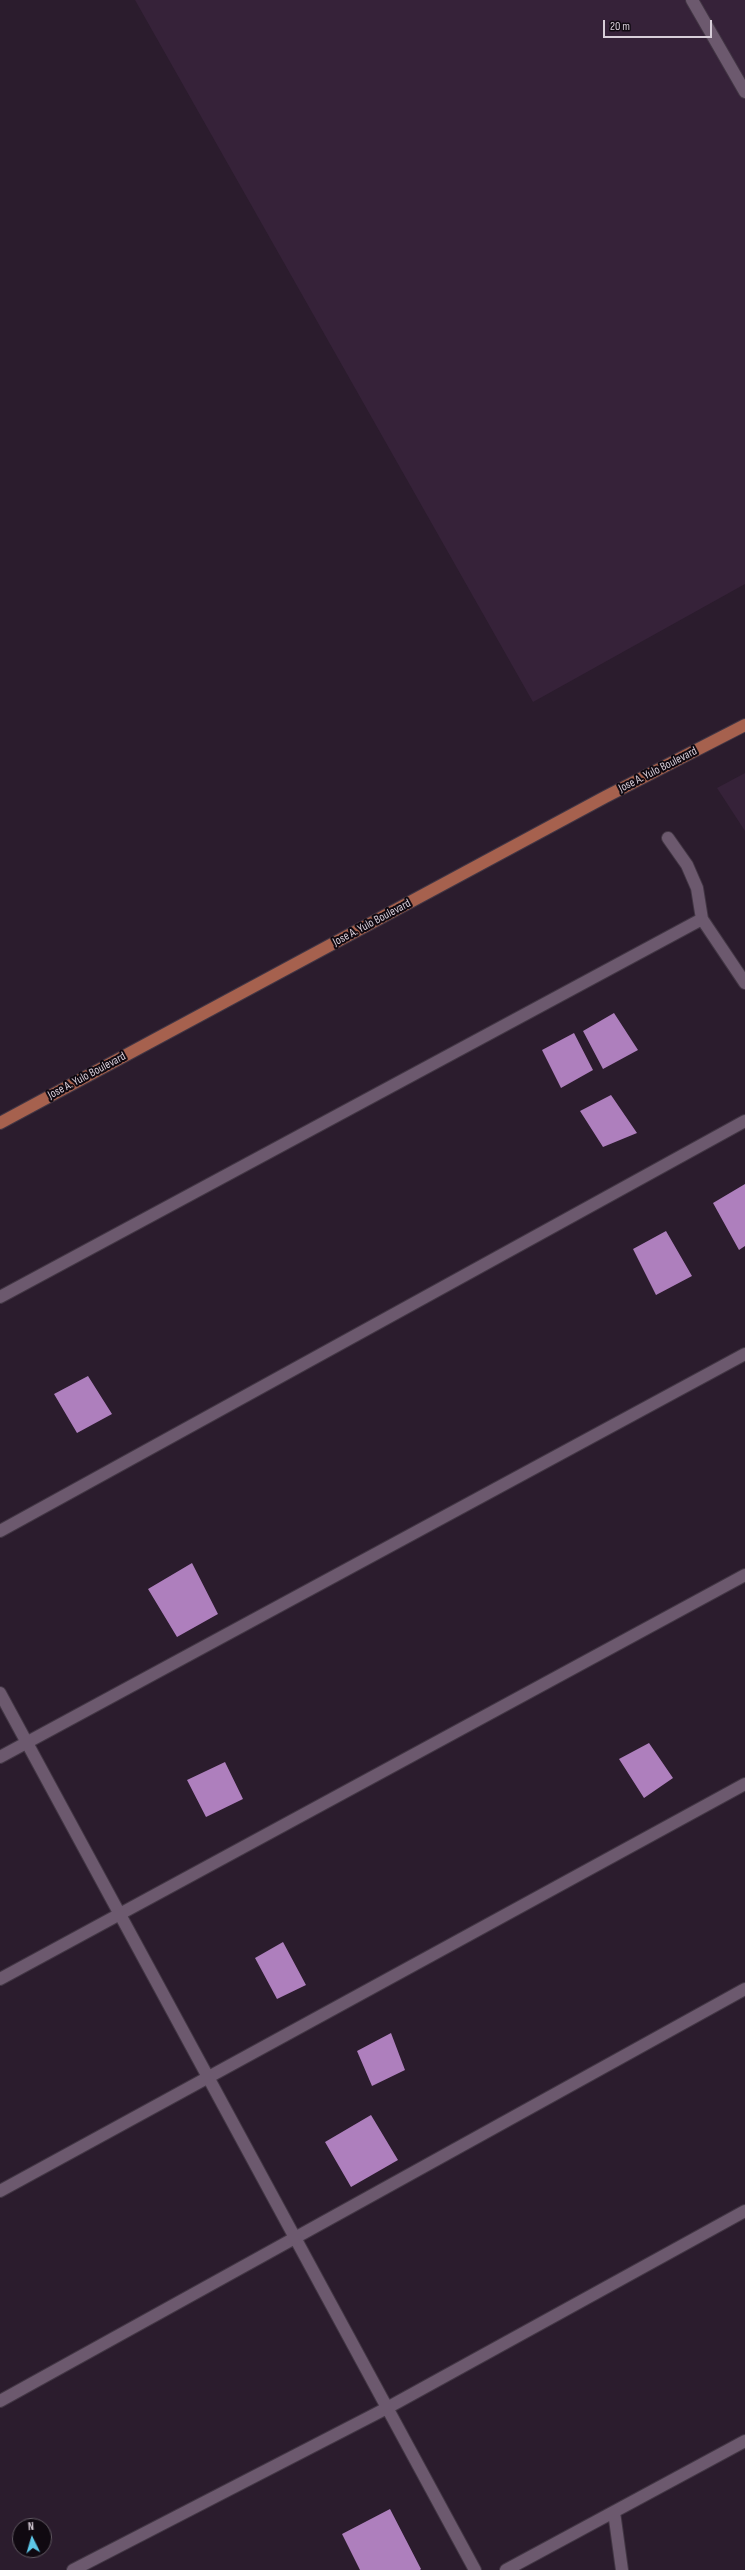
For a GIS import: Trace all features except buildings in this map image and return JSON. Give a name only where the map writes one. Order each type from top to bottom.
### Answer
[{"type":"main road","name":"Jose A. Yulo Boulevard","points":[[0,1123],[598,801],[745,725]]},
{"type":"street","points":[[692,0],[745,92]]},
{"type":"street","points":[[668,838],[687,866],[697,888],[702,919],[745,983]]},
{"type":"street","points":[[0,1297],[702,919]]},
{"type":"street","points":[[0,1531],[745,1121]]},
{"type":"street","points":[[0,1757],[745,1354]]},
{"type":"street","points":[[0,1979],[745,1575]]},
{"type":"street","points":[[0,1692],[475,2570]]},
{"type":"street","points":[[0,2191],[745,1784]]},
{"type":"street","points":[[0,2401],[745,1989]]},
{"type":"street","points":[[73,2570],[387,2408],[745,2211]]},
{"type":"street","points":[[506,2570],[745,2441]]},
{"type":"street","points":[[614,2512],[622,2570]]},
{"type":"shaded area","points":[[135,0],[745,0],[745,584],[533,702]]},
{"type":"shaded area","points":[[745,773],[745,831],[717,788]]}]
